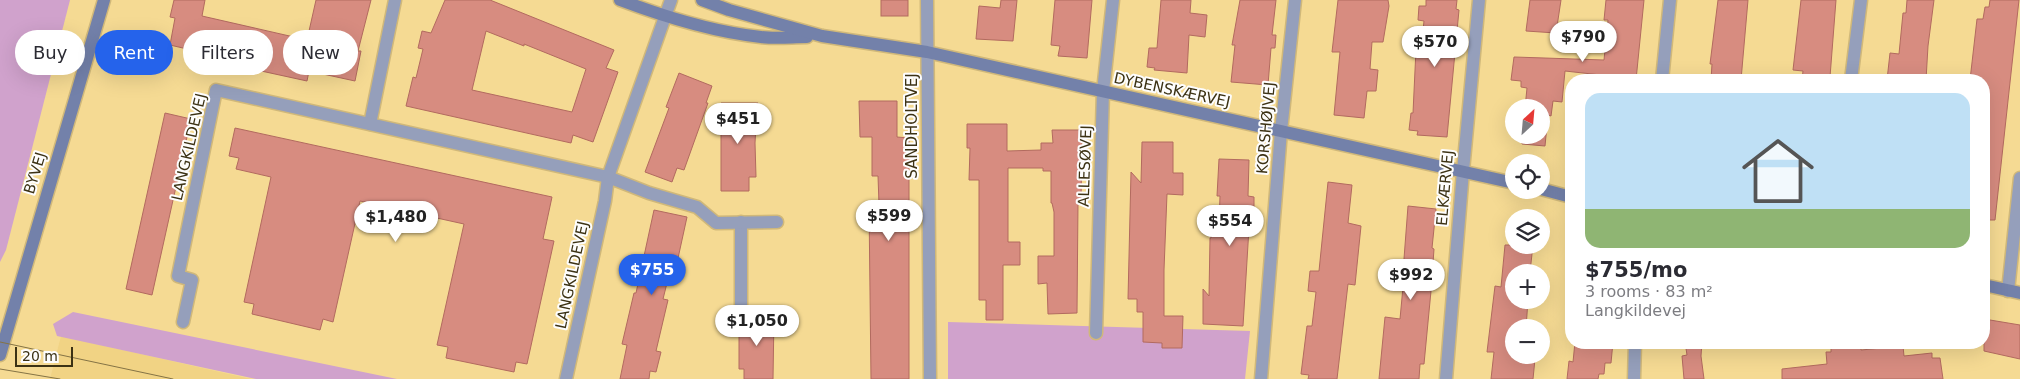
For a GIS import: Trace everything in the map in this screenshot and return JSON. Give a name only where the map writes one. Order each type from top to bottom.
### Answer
[{"type":"street","name":"BYVEJ","points":[[0,356],[104,0]]},
{"type":"street","points":[[370,124],[395,0]]},
{"type":"street","name":"DYBENSKÆRVEJ","points":[[620,0],[665,18],[724,31],[762,37],[822,36]]},
{"type":"street","name":"LANGKILDEVEJ","points":[[566,379],[608,177],[671,0]]},
{"type":"street","name":"DYBENSKÆRVEJ","points":[[702,0],[729,10],[822,36],[928,52],[1505,181]]},
{"type":"street","name":"SANDHOLTVEJ","points":[[927,0],[930,379]]},
{"type":"street","name":"ALLESØVEJ","points":[[1096,333],[1103,91],[1113,0]]},
{"type":"street","name":"KORSHØJVEJ","points":[[1261,379],[1281,131],[1295,0]]},
{"type":"street","name":"ELKÆRVEJ","points":[[1446,379],[1479,0]]},
{"type":"street","points":[[1663,74],[1670,0]]},
{"type":"street","points":[[1852,74],[1861,0]]},
{"type":"street","name":"LANGKILDEVEJ","points":[[183,322],[192,280],[178,276],[216,90],[608,177],[649,194],[697,207],[716,223],[777,222]]},
{"type":"street","points":[[1990,286],[2014,292],[2020,178]]},
{"type":"street","points":[[1550,191],[1565,195]]},
{"type":"street","points":[[741,222],[741,306]]},
{"type":"street","points":[[1634,379],[1635,349]]},
{"type":"shaded area","points":[[0,0],[70,0],[62,30],[15,30],[15,75],[51,75],[6,250],[0,262]]},
{"type":"shaded area","points":[[73,312],[397,379],[256,379],[57,336],[53,324]]},
{"type":"shaded area","points":[[948,322],[1250,331],[1245,379],[948,379]]},
{"type":"shaded area","points":[[61,336],[251,379],[50,379]]},
{"type":"building","points":[[174,0],[205,0],[202,16],[263,30],[183,30],[183,48],[173,46],[175,18],[170,17]]},
{"type":"building","points":[[316,0],[371,0],[358,51],[358,30],[309,30]]},
{"type":"building","points":[[445,0],[490,0],[614,50],[606,68],[618,72],[593,142],[573,135],[571,143],[406,106],[413,77],[416,78],[423,49],[418,48],[422,31],[431,33]],"holes":[[[486,31],[524,46],[524,44],[586,69],[572,112],[472,90]]]},
{"type":"building","points":[[881,0],[908,0],[908,16],[881,16]]},
{"type":"building","points":[[1001,0],[1017,0],[1013,41],[976,39],[979,6],[1000,8]]},
{"type":"building","points":[[1055,0],[1092,0],[1087,58],[1058,56],[1060,46],[1051,45]]},
{"type":"building","points":[[1161,0],[1191,0],[1190,13],[1207,15],[1205,37],[1189,35],[1187,73],[1154,70],[1155,68],[1147,67],[1149,48],[1157,48]]},
{"type":"building","points":[[1240,0],[1276,0],[1272,35],[1276,35],[1275,48],[1271,48],[1268,85],[1231,82],[1235,45],[1232,45]]},
{"type":"building","points":[[1338,0],[1388,0],[1389,6],[1383,42],[1372,42],[1370,69],[1378,70],[1376,91],[1367,91],[1364,118],[1334,115],[1340,52],[1332,52]]},
{"type":"building","points":[[1426,0],[1457,0],[1456,9],[1459,10],[1447,137],[1417,135],[1418,131],[1409,130],[1411,113],[1413,113],[1416,49],[1421,49],[1424,21],[1418,20],[1419,6],[1426,6]]},
{"type":"building","points":[[1530,0],[1561,0],[1556,33],[1526,31]]},
{"type":"building","points":[[1606,0],[1644,0],[1637,74],[1592,74],[1565,71],[1562,102],[1553,101],[1551,116],[1550,99],[1526,99],[1527,88],[1521,87],[1521,81],[1511,80],[1514,57],[1604,60],[1608,20],[1604,20]]},
{"type":"building","points":[[1718,0],[1748,0],[1742,74],[1711,74],[1712,64],[1710,64]]},
{"type":"building","points":[[1801,0],[1836,0],[1830,74],[1803,74],[1803,71],[1793,70]]},
{"type":"building","points":[[1907,0],[1934,0],[1926,74],[1888,74],[1890,53],[1899,54],[1903,13],[1906,13]]},
{"type":"building","points":[[1990,0],[2019,0],[1995,220],[1990,220],[1990,74],[1971,74],[1977,19],[1983,19],[1985,7],[1989,7]]},
{"type":"building","points":[[273,32],[283,35],[283,75],[308,75],[307,81],[273,74]]},
{"type":"building","points":[[358,51],[361,51],[358,66]]},
{"type":"building","points":[[679,73],[712,86],[706,103],[708,103],[684,170],[677,168],[672,182],[645,172],[669,108],[666,107]]},
{"type":"building","points":[[327,75],[356,75],[355,81]]},
{"type":"building","points":[[859,101],[897,101],[897,137],[909,138],[909,379],[871,379],[869,204],[879,204],[878,176],[872,176],[872,137],[860,137]]},
{"type":"building","points":[[721,103],[758,103],[758,125],[756,125],[755,143],[756,177],[749,177],[749,191],[721,191]]},
{"type":"building","points":[[165,113],[191,119],[152,295],[126,289]]},
{"type":"building","points":[[967,124],[1007,124],[1007,151],[1041,150],[1041,143],[1053,143],[1052,130],[1082,130],[1081,203],[1078,203],[1077,313],[1048,314],[1047,283],[1038,284],[1038,256],[1054,256],[1054,212],[1051,203],[1051,171],[1043,171],[1043,168],[1008,168],[1008,242],[1020,242],[1020,265],[1003,265],[1003,320],[986,320],[986,300],[979,300],[979,180],[969,180],[970,148],[967,148]]},
{"type":"building","points":[[235,128],[552,197],[543,239],[554,241],[527,364],[516,362],[514,372],[446,358],[448,347],[437,345],[464,224],[360,201],[333,322],[323,319],[320,330],[252,314],[254,304],[244,302],[271,177],[236,169],[239,158],[229,156]]},
{"type":"building","points":[[1142,142],[1173,142],[1173,173],[1183,173],[1183,195],[1167,194],[1164,270],[1164,316],[1183,316],[1182,348],[1162,348],[1162,343],[1143,342],[1143,312],[1137,312],[1137,299],[1128,299],[1131,172],[1141,183]]},
{"type":"building","points":[[1522,144],[1545,144],[1545,146]]},
{"type":"building","points":[[1219,159],[1249,160],[1248,196],[1254,197],[1254,229],[1249,228],[1243,326],[1203,324],[1203,289],[1209,296],[1210,238],[1212,226],[1219,226],[1220,196],[1217,196]]},
{"type":"building","points":[[1328,182],[1352,185],[1348,223],[1361,226],[1355,285],[1348,284],[1337,379],[1308,379],[1309,375],[1301,374],[1307,326],[1312,326],[1316,292],[1308,291],[1310,271],[1319,271]]},
{"type":"building","points":[[1408,206],[1436,209],[1424,364],[1420,364],[1419,379],[1379,379],[1385,317],[1400,319],[1403,287],[1399,287],[1401,272],[1403,272]]},
{"type":"building","points":[[654,210],[687,217],[675,272],[670,271],[663,299],[668,300],[656,351],[661,352],[656,372],[650,371],[649,379],[620,379],[627,345],[622,344],[634,293],[636,293]]},
{"type":"building","points":[[1505,245],[1505,254],[1532,254],[1531,264],[1505,264],[1505,309],[1527,309],[1527,319],[1505,319],[1505,364],[1534,364],[1533,379],[1491,379],[1494,352],[1487,352],[1495,286],[1501,287]]},
{"type":"building","points":[[739,316],[774,316],[773,379],[744,379],[744,369],[739,369]]},
{"type":"building","points":[[1990,320],[2020,325],[2020,359],[1984,351],[1984,349],[1990,349]]},
{"type":"building","points":[[1574,349],[1612,349],[1611,363],[1605,363],[1604,374],[1599,374],[1598,379],[1567,379],[1569,361],[1573,362]]},
{"type":"building","points":[[1686,349],[1702,349],[1704,379],[1684,379],[1682,356],[1687,355]]},
{"type":"building","points":[[1831,349],[1903,349],[1904,356],[1932,353],[1932,358],[1940,358],[1943,379],[1782,379],[1782,369],[1827,364],[1826,352],[1831,352]]},
{"type":"tram line","points":[[0,342],[173,379]]},
{"type":"tram line","points":[[0,369],[60,379]]}]
